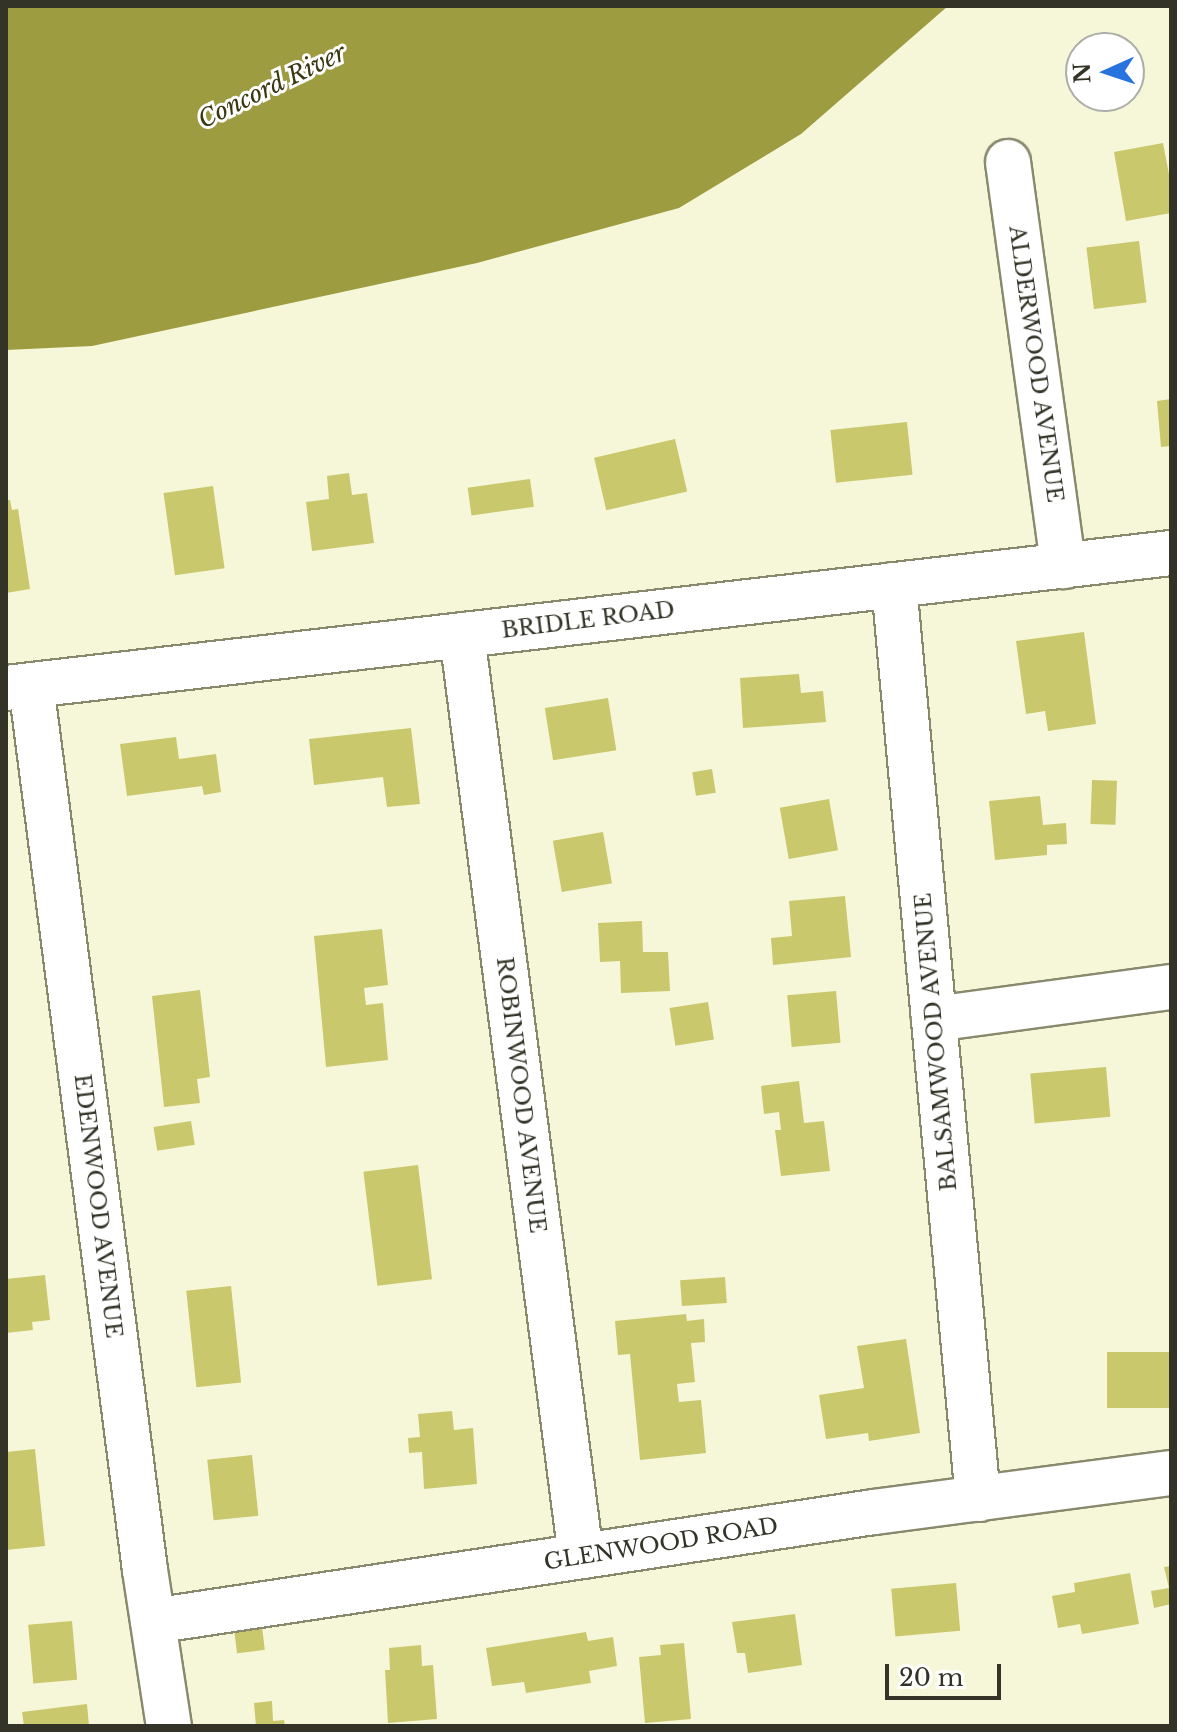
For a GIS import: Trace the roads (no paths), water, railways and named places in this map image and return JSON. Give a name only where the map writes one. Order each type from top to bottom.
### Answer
[{"type":"street","name":"ALDERWOOD AVENUE","points":[[1008,162],[1063,566]]},
{"type":"street","name":"BRIDLE ROAD","points":[[18,686],[1171,553]]},
{"type":"street","name":"BALSAMWOOD AVENUE","points":[[894,585],[978,1499]]},
{"type":"street","name":"ROBINWOOD AVENUE","points":[[462,635],[581,1556]]},
{"type":"street","name":"EDENWOOD AVENUE","points":[[18,686],[169,1726]]},
{"type":"street","points":[[934,1019],[1171,987]]},
{"type":"street","name":"GLENWOOD ROAD","points":[[153,1621],[581,1556],[1171,1473]]},
{"type":"water","name":"Concord River","points":[[6,6],[948,6],[801,134],[679,208],[477,263],[92,346],[6,350]]}]
